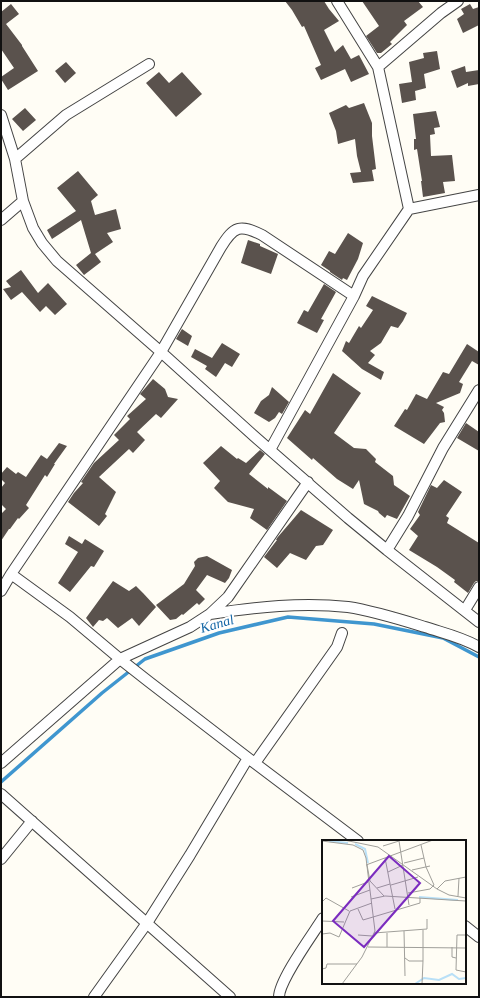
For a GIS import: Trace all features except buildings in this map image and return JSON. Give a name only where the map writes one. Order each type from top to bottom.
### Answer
[{"type":"street","points":[[337,1],[378,67],[408,209]]},
{"type":"street","points":[[378,67],[441,13],[458,1]]},
{"type":"street","points":[[15,159],[66,115],[149,64]]},
{"type":"street","points":[[1,115],[15,159],[23,201],[33,228],[42,243],[57,261],[348,518],[479,622]]},
{"type":"street","points":[[270,450],[354,296],[363,276],[408,209],[479,196]]},
{"type":"street","points":[[1,220],[23,201]]},
{"type":"street","points":[[1,591],[161,352],[227,236],[240,228],[250,229],[262,235],[354,296]]},
{"type":"street","points":[[387,550],[408,516],[443,448],[479,390]]},
{"type":"street","points":[[1,764],[120,659],[190,627],[210,614],[228,597],[308,482]]},
{"type":"street","points":[[11,574],[70,617],[128,666],[357,840]]},
{"type":"street","points":[[465,610],[479,587]]},
{"type":"street","points":[[210,614],[255,608],[305,605],[348,608],[386,615],[454,636],[479,647]]},
{"type":"street","points":[[94,997],[147,923],[251,761],[337,647],[342,633]]},
{"type":"street","points":[[1,794],[230,997]]},
{"type":"street","points":[[1,859],[32,821]]},
{"type":"street","points":[[278,997],[286,976],[322,920]]},
{"type":"street","points":[[466,927],[479,937]]},
{"type":"waterway","name":"Kanal","points":[[1,782],[102,693],[145,659],[219,633],[288,617],[374,624],[443,638],[479,657]]}]
